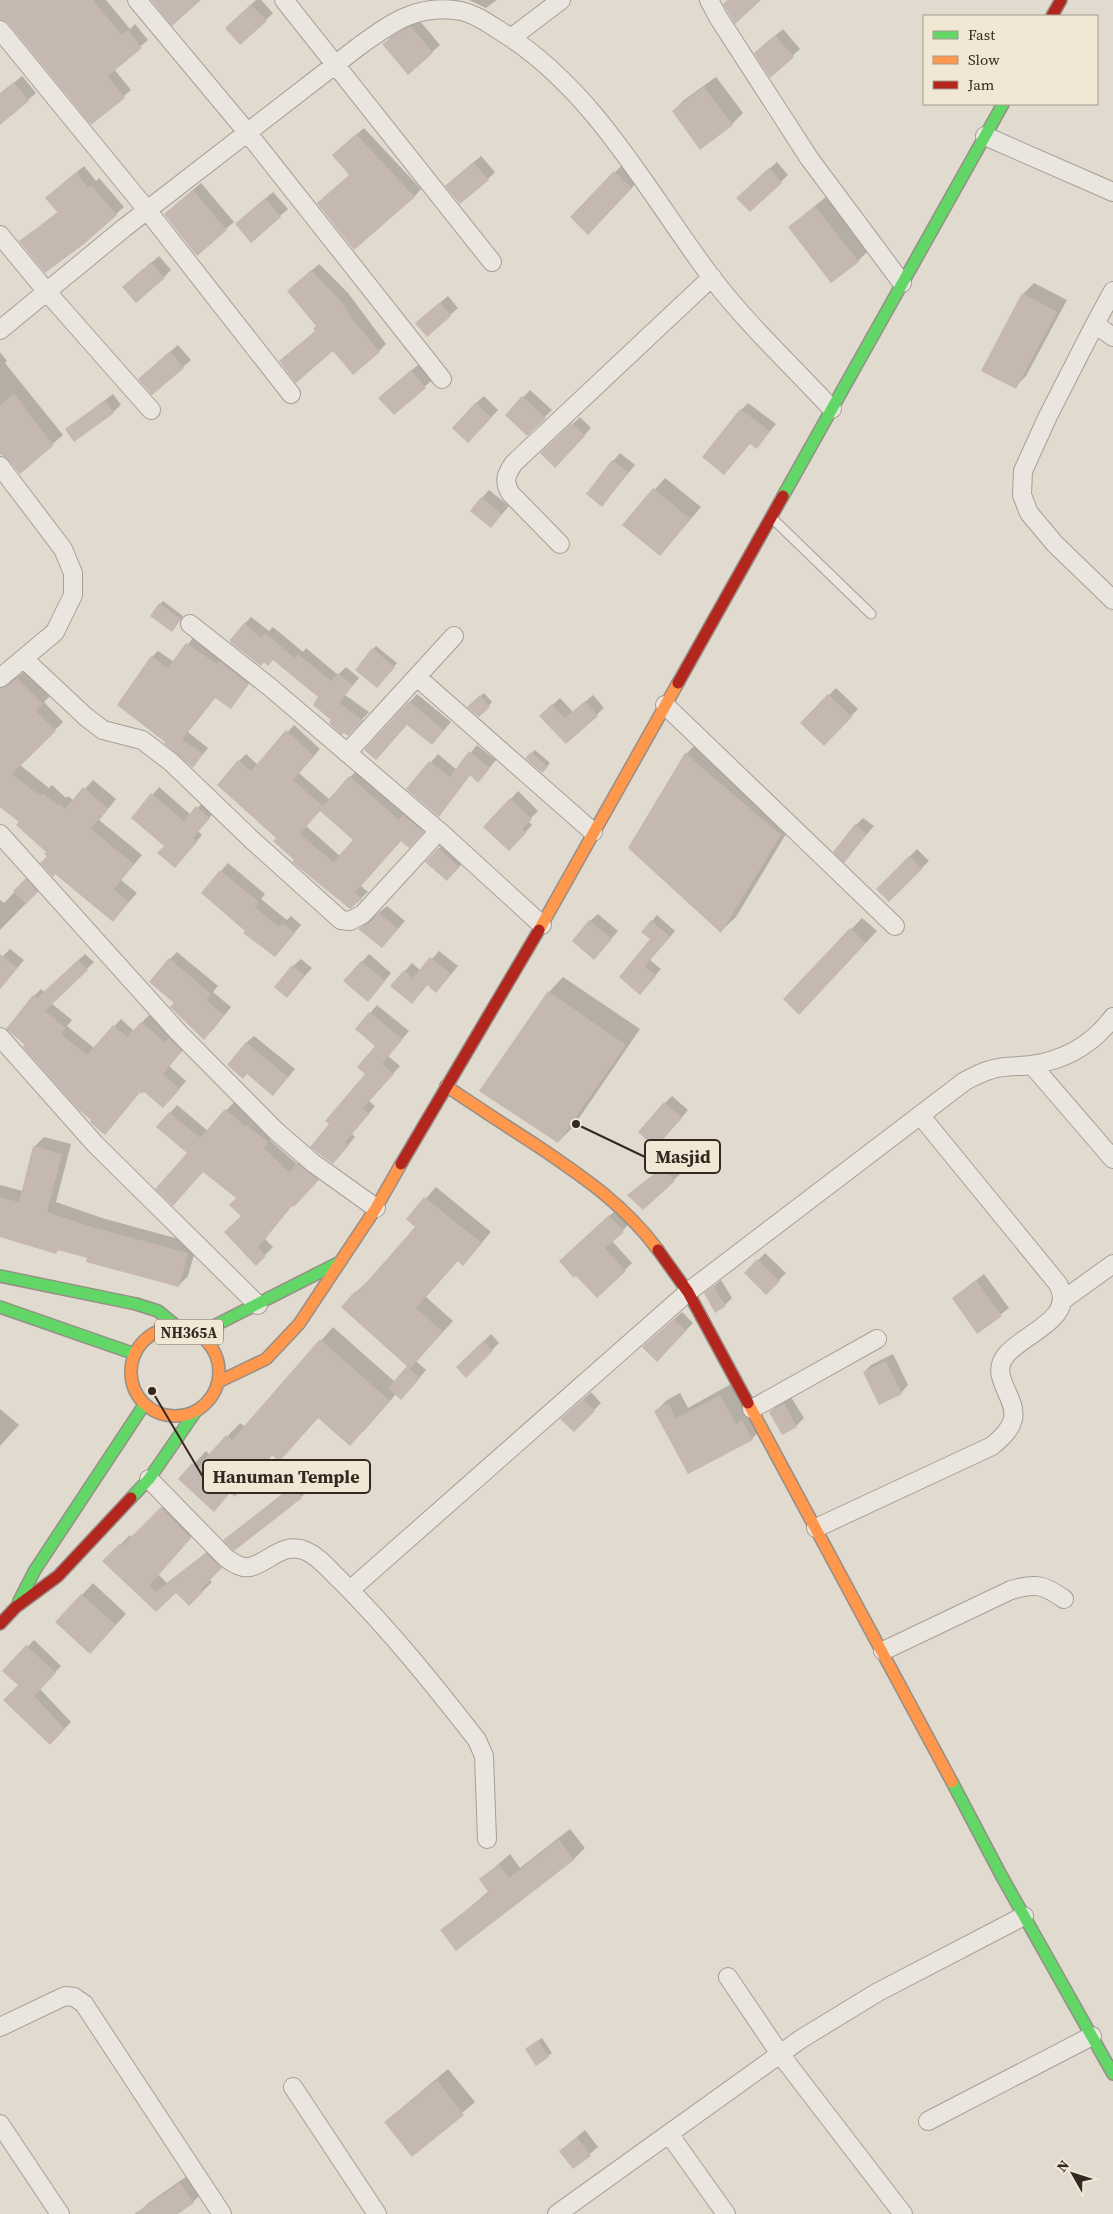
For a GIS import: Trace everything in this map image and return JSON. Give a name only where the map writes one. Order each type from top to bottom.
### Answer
[{"type":"main road","points":[[1053,15],[1061,0]]},
{"type":"main road","points":[[0,1624],[16,1607],[58,1576],[150,1479],[196,1411],[210,1399],[218,1382],[266,1359],[299,1324],[342,1262],[376,1208],[542,925],[1002,105]]},
{"type":"main road","points":[[446,1086],[587,1179],[612,1199],[640,1226],[688,1292],[1024,1916],[1113,2074]]},
{"type":"main road","points":[[198,1334],[342,1262]]},
{"type":"main road","name":"NH365A","points":[[0,1276],[136,1304],[158,1311],[180,1328],[198,1334],[211,1347],[218,1364],[218,1382]]},
{"type":"main road","name":"NH365A","points":[[0,1307],[135,1354]]},
{"type":"main road","name":"NH365A","points":[[144,1405],[134,1390],[130,1372],[135,1354],[146,1339],[162,1330],[180,1328]]},
{"type":"main road","points":[[16,1607],[35,1570],[144,1405],[160,1414],[178,1416],[196,1411]]},
{"type":"street","points":[[137,0],[247,132],[442,379]]},
{"type":"street","points":[[284,0],[492,262]]},
{"type":"street","points":[[512,38],[561,0]]},
{"type":"street","points":[[709,0],[809,158],[902,283]]},
{"type":"street","points":[[0,330],[147,210],[247,132],[335,64],[418,5],[462,11],[488,23],[539,58],[620,145],[712,277],[737,308],[832,409]]},
{"type":"street","points":[[0,30],[147,210],[291,394]]},
{"type":"street","points":[[985,136],[1113,192]]},
{"type":"street","points":[[0,235],[47,292],[151,410]]},
{"type":"street","points":[[560,544],[506,487],[505,478],[508,471],[514,463],[712,277]]},
{"type":"street","points":[[1113,290],[1048,416],[1023,471],[1022,495],[1029,513],[1055,544],[1113,600]]},
{"type":"street","points":[[1095,324],[1113,337]]},
{"type":"street","points":[[0,466],[63,549],[73,573],[74,595],[55,632],[0,678]]},
{"type":"street","points":[[190,624],[439,831],[542,925]]},
{"type":"street","points":[[347,754],[454,636]]},
{"type":"street","points":[[24,658],[86,717],[103,730],[142,740],[171,762],[266,852],[342,920],[350,921],[364,914],[439,831]]},
{"type":"street","points":[[416,676],[593,832]]},
{"type":"street","points":[[666,705],[895,926]]},
{"type":"street","points":[[0,834],[178,1032],[276,1131],[313,1163],[376,1208]]},
{"type":"street","points":[[350,1590],[688,1292],[965,1081],[991,1069],[1032,1065],[1059,1059],[1079,1049],[1098,1034],[1113,1018]]},
{"type":"street","points":[[0,1037],[95,1144],[258,1305]]},
{"type":"street","points":[[1032,1065],[1113,1159]]},
{"type":"street","points":[[816,1528],[992,1446],[1005,1434],[1012,1421],[1013,1412],[1000,1378],[1001,1363],[1006,1354],[1051,1319],[1061,1308],[1062,1292],[1058,1284],[920,1115]]},
{"type":"street","points":[[1063,1300],[1113,1264]]},
{"type":"street","points":[[752,1408],[877,1339]]},
{"type":"street","points":[[150,1479],[226,1558],[236,1565],[249,1568],[277,1552],[298,1549],[317,1557],[350,1590],[394,1638],[477,1740],[484,1756],[488,1839]]},
{"type":"street","points":[[883,1652],[1011,1590],[1037,1585],[1049,1588],[1064,1599]]},
{"type":"street","points":[[557,2214],[801,2039],[878,1992],[1024,1916]]},
{"type":"street","points":[[728,1977],[780,2054],[903,2214]]},
{"type":"street","points":[[0,2027],[65,1996],[74,1996],[84,2004],[222,2214]]},
{"type":"street","points":[[928,2121],[1092,2036]]},
{"type":"street","points":[[293,2087],[377,2214]]},
{"type":"street","points":[[0,2124],[60,2214]]},
{"type":"street","points":[[669,2134],[726,2214]]},
{"type":"lane","points":[[771,517],[870,614]]},
{"type":"building","points":[[0,0],[93,0],[122,35],[128,30],[142,48],[108,76],[125,98],[91,125],[8,23],[0,20]]},
{"type":"building","points":[[151,0],[201,0],[172,26]]},
{"type":"building","points":[[727,0],[761,0],[735,24],[723,4]]},
{"type":"building","points":[[251,4],[267,21],[240,45],[225,28]]},
{"type":"building","points":[[411,26],[433,53],[408,75],[382,44]]},
{"type":"building","points":[[775,35],[794,57],[770,78],[754,53]]},
{"type":"building","points":[[14,82],[29,101],[0,125],[0,93]]},
{"type":"building","points":[[704,87],[733,125],[700,150],[672,111]]},
{"type":"building","points":[[356,134],[415,197],[354,250],[317,203],[349,175],[332,155]]},
{"type":"building","points":[[473,162],[489,180],[460,204],[445,186]]},
{"type":"building","points":[[769,168],[782,183],[750,212],[736,198]]},
{"type":"building","points":[[614,171],[632,188],[588,235],[570,217]]},
{"type":"building","points":[[76,172],[88,187],[91,185],[117,215],[84,244],[45,273],[19,241],[58,213],[45,198]]},
{"type":"building","points":[[193,190],[227,230],[197,256],[164,214]]},
{"type":"building","points":[[265,198],[281,217],[251,243],[235,224]]},
{"type":"building","points":[[815,206],[859,262],[831,283],[788,227]]},
{"type":"building","points":[[151,262],[165,278],[136,303],[122,287]]},
{"type":"building","points":[[311,270],[341,301],[354,321],[380,352],[353,375],[333,351],[296,383],[279,361],[315,331],[313,329],[316,326],[287,291]]},
{"type":"building","points":[[1022,293],[1057,312],[1016,389],[981,371]]},
{"type":"building","points":[[440,302],[451,316],[427,337],[415,323]]},
{"type":"building","points":[[170,351],[184,368],[152,395],[138,379]]},
{"type":"building","points":[[411,370],[426,388],[394,415],[378,398]]},
{"type":"building","points":[[14,393],[54,445],[20,474],[0,454],[0,405]]},
{"type":"building","points":[[522,396],[546,418],[527,436],[505,415]]},
{"type":"building","points":[[105,400],[114,413],[74,442],[65,429]]},
{"type":"building","points":[[476,402],[491,418],[468,443],[452,428]]},
{"type":"building","points":[[740,409],[770,431],[757,449],[750,444],[724,475],[702,457]]},
{"type":"building","points":[[572,423],[585,436],[555,468],[540,453]]},
{"type":"building","points":[[612,460],[628,472],[602,507],[586,494]]},
{"type":"building","points":[[653,488],[691,519],[660,556],[622,525]]},
{"type":"building","points":[[481,497],[502,514],[491,528],[470,511]]},
{"type":"building","points":[[159,603],[181,619],[172,632],[150,616]]},
{"type":"building","points":[[244,623],[261,638],[265,633],[295,658],[298,654],[331,681],[338,673],[353,685],[339,703],[363,720],[348,736],[344,733],[342,735],[329,723],[331,720],[313,705],[318,697],[273,660],[268,666],[264,662],[261,666],[231,643],[230,640]]},
{"type":"building","points":[[186,643],[217,664],[220,661],[249,684],[231,709],[215,698],[182,739],[203,754],[193,768],[165,742],[117,705],[151,656],[168,668]]},
{"type":"building","points":[[372,648],[395,667],[377,688],[355,670]]},
{"type":"building","points":[[17,678],[43,704],[36,711],[56,731],[12,774],[40,796],[43,793],[65,809],[83,787],[108,808],[91,829],[134,864],[114,889],[129,902],[113,922],[55,874],[53,877],[40,863],[47,856],[44,854],[46,852],[16,825],[19,822],[0,807],[0,688]]},
{"type":"building","points":[[828,694],[852,717],[824,746],[800,723]]},
{"type":"building","points":[[480,695],[490,707],[479,717],[467,707]]},
{"type":"building","points":[[409,701],[444,730],[432,745],[407,725],[376,760],[364,750]]},
{"type":"building","points":[[585,701],[598,716],[566,744],[539,716],[552,704],[565,718]]},
{"type":"building","points":[[286,730],[314,756],[293,780],[323,806],[349,776],[399,820],[403,815],[424,832],[409,848],[401,841],[355,893],[362,899],[350,909],[292,862],[294,860],[273,841],[276,838],[217,785],[238,760],[251,771]],"holes":[[[320,811],[353,840],[333,862],[300,834]]]},
{"type":"building","points":[[469,751],[490,768],[478,783],[470,775],[439,817],[406,789],[429,761],[450,777]]},
{"type":"building","points":[[531,752],[548,767],[542,773],[525,758]]},
{"type":"building","points":[[685,753],[781,835],[721,933],[628,848]]},
{"type":"building","points":[[151,793],[184,821],[196,806],[210,818],[193,838],[197,842],[175,868],[157,853],[164,846],[131,818]]},
{"type":"building","points":[[510,798],[532,819],[522,829],[526,833],[509,851],[483,827]]},
{"type":"building","points":[[855,824],[867,834],[844,863],[833,852]]},
{"type":"building","points":[[438,848],[459,867],[447,881],[425,862]]},
{"type":"building","points":[[909,856],[922,869],[889,902],[876,889]]},
{"type":"building","points":[[220,870],[259,902],[255,907],[279,927],[283,923],[295,933],[275,957],[243,933],[245,931],[201,893]]},
{"type":"building","points":[[26,878],[38,892],[26,904],[13,891]]},
{"type":"building","points":[[379,913],[398,929],[382,948],[358,929],[371,921]]},
{"type":"building","points":[[589,920],[612,939],[594,960],[572,941]]},
{"type":"building","points":[[651,920],[670,937],[645,966],[656,976],[640,995],[619,977],[650,939],[641,932]]},
{"type":"building","points":[[850,928],[866,943],[799,1015],[783,999]]},
{"type":"building","points":[[0,954],[17,968],[0,989]]},
{"type":"building","points":[[430,957],[451,974],[436,993],[427,985],[412,1004],[390,986],[404,970],[413,978]]},
{"type":"building","points":[[169,958],[211,994],[206,1000],[224,1015],[204,1040],[170,1007],[174,1003],[149,982]]},
{"type":"building","points":[[78,960],[88,970],[45,1011],[66,1028],[61,1034],[87,1055],[113,1025],[127,1037],[141,1022],[165,1042],[169,1038],[182,1051],[163,1074],[180,1089],[163,1108],[144,1092],[142,1094],[140,1092],[105,1135],[78,1109],[23,1047],[24,1044],[6,1029],[33,995],[37,998]]},
{"type":"building","points":[[361,961],[385,981],[368,1002],[343,981]]},
{"type":"building","points":[[292,965],[305,976],[287,998],[274,987]]},
{"type":"building","points":[[548,991],[626,1045],[558,1143],[479,1091]]},
{"type":"building","points":[[369,1012],[403,1039],[382,1064],[394,1074],[363,1108],[369,1114],[345,1142],[349,1145],[333,1164],[310,1147],[329,1124],[325,1121],[365,1074],[357,1067],[375,1046],[355,1029]]},
{"type":"building","points":[[246,1042],[288,1077],[273,1096],[247,1074],[243,1079],[227,1065]]},
{"type":"building","points":[[664,1102],[682,1118],[655,1148],[638,1132]]},
{"type":"building","points":[[225,1109],[268,1142],[264,1148],[289,1172],[297,1163],[319,1180],[294,1207],[292,1206],[258,1247],[266,1256],[256,1266],[224,1232],[241,1216],[229,1205],[236,1198],[203,1172],[173,1206],[155,1189],[187,1153],[156,1127],[169,1112],[200,1138]]},
{"type":"building","points":[[33,1146],[62,1154],[47,1212],[92,1227],[188,1253],[179,1287],[86,1262],[87,1258],[58,1250],[56,1254],[0,1237],[0,1197],[19,1202]]},
{"type":"building","points":[[663,1167],[675,1181],[643,1210],[627,1195]]},
{"type":"building","points":[[424,1197],[482,1243],[463,1266],[458,1261],[416,1308],[443,1332],[410,1369],[341,1307],[355,1291],[357,1293],[415,1227],[406,1219]]},
{"type":"building","points":[[609,1215],[624,1232],[605,1248],[626,1271],[597,1298],[576,1276],[574,1278],[559,1261]]},
{"type":"building","points":[[757,1259],[780,1281],[766,1295],[744,1273]]},
{"type":"building","points":[[976,1280],[1002,1316],[977,1334],[952,1298]]},
{"type":"building","points":[[713,1286],[726,1306],[715,1313],[704,1293]]},
{"type":"building","points":[[674,1319],[686,1331],[657,1362],[642,1347]]},
{"type":"building","points":[[320,1339],[390,1401],[350,1446],[318,1418],[279,1462],[272,1455],[235,1497],[230,1493],[214,1512],[178,1479],[192,1463],[197,1468],[226,1435],[232,1440]]},
{"type":"building","points":[[483,1341],[493,1351],[466,1378],[456,1367]]},
{"type":"building","points":[[886,1361],[902,1394],[879,1405],[863,1372]]},
{"type":"building","points":[[407,1366],[420,1378],[401,1400],[388,1388]]},
{"type":"building","points":[[720,1395],[736,1424],[742,1420],[753,1440],[688,1474],[654,1411],[668,1403],[676,1418]]},
{"type":"building","points":[[583,1399],[595,1411],[574,1432],[560,1419]]},
{"type":"building","points":[[784,1403],[797,1427],[782,1435],[769,1412]]},
{"type":"building","points":[[293,1486],[302,1498],[234,1551],[223,1540]]},
{"type":"building","points":[[161,1507],[191,1538],[150,1585],[156,1592],[206,1553],[222,1568],[200,1590],[203,1592],[189,1606],[176,1593],[156,1612],[102,1561],[119,1544],[122,1546]]},
{"type":"building","points":[[81,1594],[116,1625],[90,1654],[55,1622]]},
{"type":"building","points":[[26,1645],[56,1673],[34,1696],[65,1729],[50,1745],[3,1700],[18,1685],[2,1671]]},
{"type":"building","points":[[559,1839],[574,1860],[456,1951],[440,1930],[489,1893],[479,1879],[499,1864],[509,1878]]},
{"type":"building","points":[[538,2040],[549,2057],[536,2066],[525,2049]]},
{"type":"building","points":[[437,2080],[464,2115],[412,2157],[384,2122]]},
{"type":"building","points":[[577,2137],[591,2156],[573,2169],[559,2151]]},
{"type":"building","points":[[180,2183],[194,2203],[178,2214],[134,2214]]},
{"type":"traffic: fast","points":[[783,496],[1002,105]]},
{"type":"traffic: fast","points":[[198,1334],[338,1263]]},
{"type":"traffic: fast","points":[[0,1276],[136,1304],[158,1311],[180,1329]]},
{"type":"traffic: fast","points":[[0,1307],[135,1354]]},
{"type":"traffic: fast","points":[[19,1601],[35,1570],[144,1405]]},
{"type":"traffic: fast","points":[[131,1498],[149,1479],[196,1411]]},
{"type":"traffic: fast","points":[[952,1782],[1001,1875],[1113,2074]]},
{"type":"traffic: slow","points":[[539,930],[678,683]]},
{"type":"traffic: slow","points":[[446,1086],[536,1145],[602,1192],[631,1219],[658,1250]]},
{"type":"traffic: slow","points":[[218,1382],[266,1359],[299,1324],[376,1208],[401,1164]]},
{"type":"traffic: slow","points":[[175,1328],[192,1332],[206,1341],[215,1355],[219,1372],[215,1389],[206,1403],[192,1412],[175,1416],[158,1412],[144,1403],[135,1389],[131,1372],[135,1355],[144,1341],[158,1332],[175,1328]]},
{"type":"traffic: slow","points":[[748,1403],[952,1782]]},
{"type":"traffic: jam","points":[[1053,15],[1061,0]]},
{"type":"traffic: jam","points":[[678,683],[783,496]]},
{"type":"traffic: jam","points":[[401,1164],[539,930]]},
{"type":"traffic: jam","points":[[658,1250],[688,1292],[748,1403]]},
{"type":"traffic: jam","points":[[0,1624],[16,1607],[58,1576],[131,1498]]},
{"type":"place","name":"Masjid","points":[[576,1124]]},
{"type":"place","name":"Hanuman Temple","points":[[152,1391]]}]
